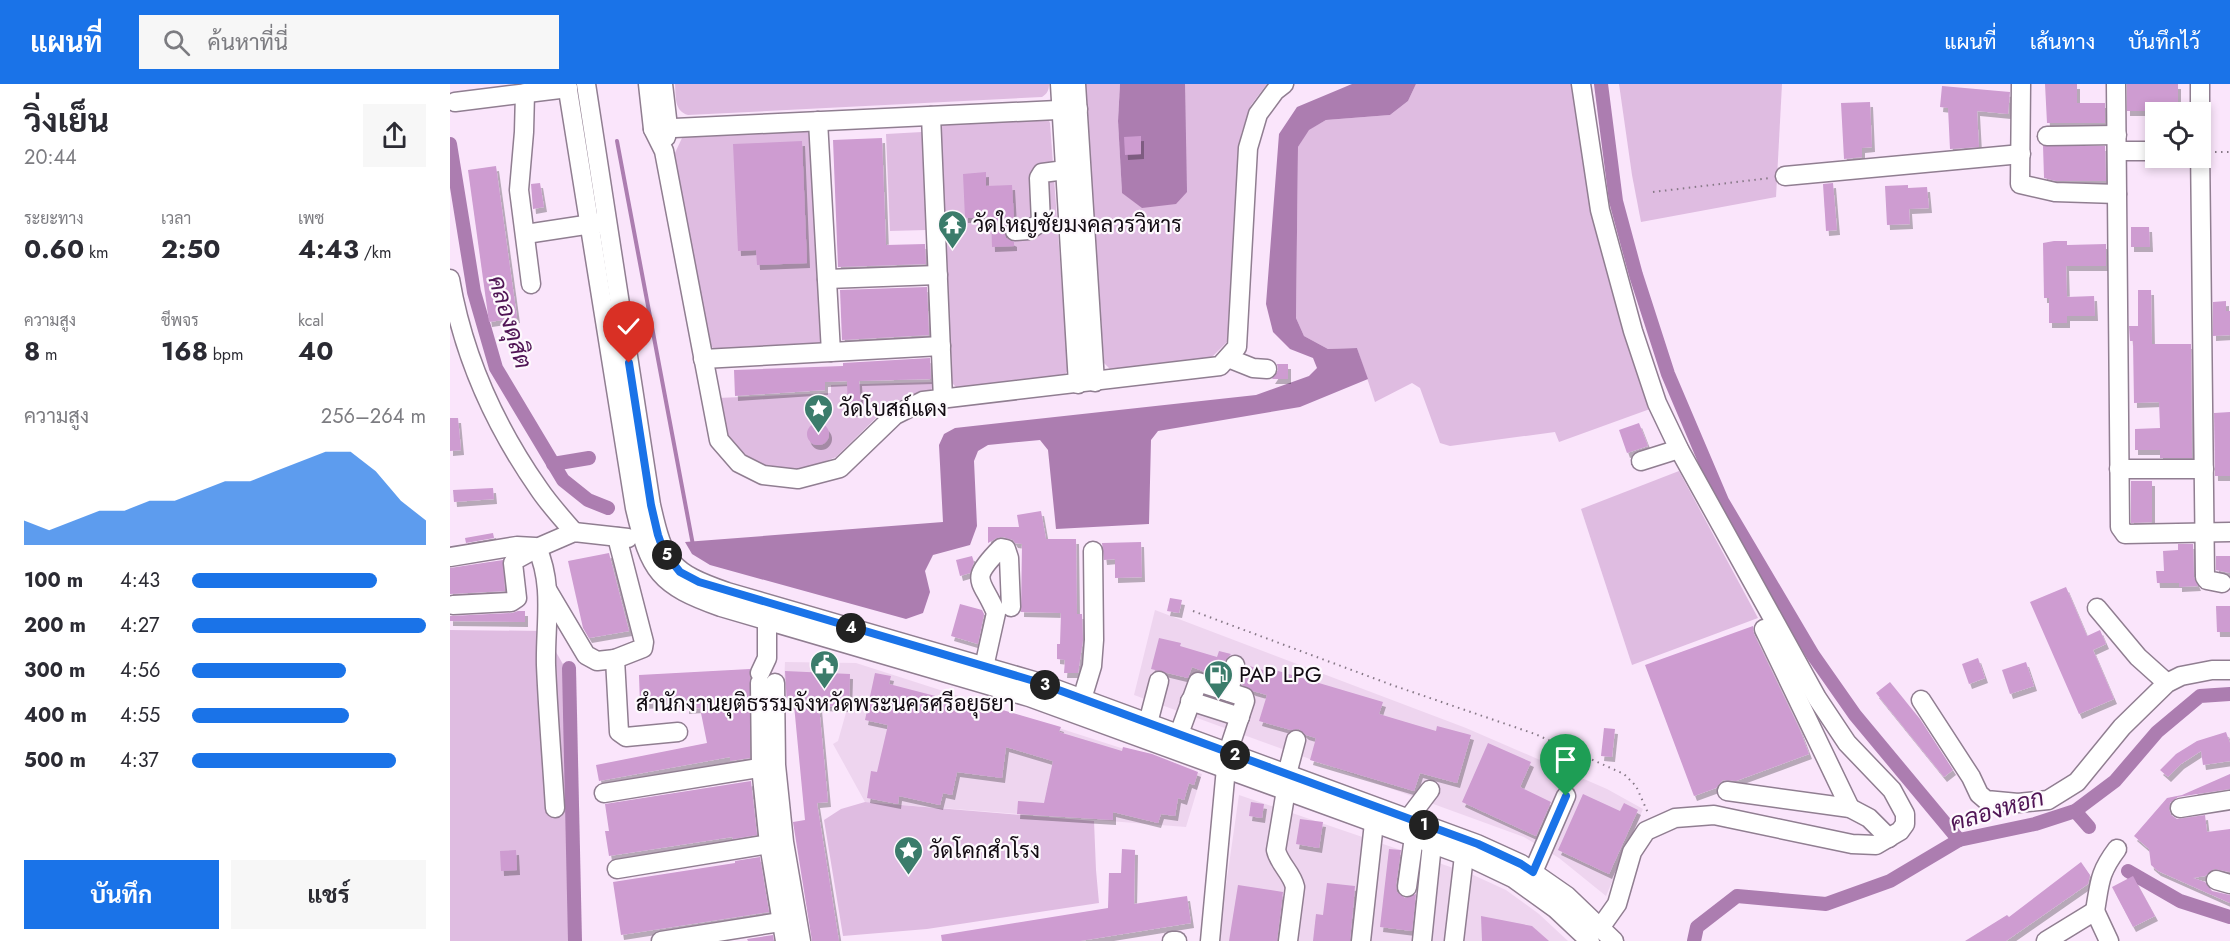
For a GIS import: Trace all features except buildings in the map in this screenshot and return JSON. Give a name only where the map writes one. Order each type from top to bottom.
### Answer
[{"type":"street","points":[[586,84],[651,505],[664,552],[680,572],[727,592],[1034,681],[1179,735],[1221,758]]},
{"type":"street","points":[[648,84],[660,128],[719,440],[739,463],[763,475],[798,479],[840,468],[895,415],[923,401],[1220,366],[1237,347],[1248,148],[1258,114],[1275,91],[1284,84]]},
{"type":"street","points":[[660,128],[663,84]]},
{"type":"street","points":[[1060,84],[1070,110],[1086,383]]},
{"type":"street","points":[[1076,84],[1070,110],[1065,170],[1086,383]]},
{"type":"street","points":[[1581,84],[1600,210],[1633,331],[1657,404],[1679,449],[1817,698],[1847,742],[1892,790],[1905,814],[1905,824],[1900,831],[1876,845],[1852,844],[1714,815],[1675,819],[1654,827],[1646,831],[1632,852],[1617,904],[1595,934]]},
{"type":"street","points":[[2022,84],[2020,184],[2055,192],[2117,194]]},
{"type":"street","points":[[2116,84],[2120,527],[2125,534],[2230,532]]},
{"type":"street","points":[[2200,84],[2200,102]]},
{"type":"street","points":[[455,102],[567,86],[635,508],[642,539],[650,560],[669,583],[690,596],[768,621],[1029,696],[1221,758],[1286,782],[1408,819],[1478,844],[1521,864],[1567,896],[1595,934]]},
{"type":"street","points":[[525,93],[524,132],[518,183],[531,284]]},
{"type":"street","points":[[660,128],[1070,110]]},
{"type":"street","points":[[931,116],[943,399]]},
{"type":"street","points":[[818,121],[831,352]]},
{"type":"street","points":[[2048,136],[2117,143],[2145,149]]},
{"type":"street","points":[[1785,176],[2021,154]]},
{"type":"street","points":[[2200,168],[2205,577],[2207,580],[2222,583]]},
{"type":"street","points":[[1015,231],[1029,230],[1041,222],[1039,178],[1042,173],[1065,170]]},
{"type":"street","points":[[526,234],[607,222]]},
{"type":"street","points":[[827,279],[938,275]]},
{"type":"street","points":[[450,279],[457,338],[482,390],[508,443],[540,491],[574,532]]},
{"type":"street","points":[[704,358],[941,346]]},
{"type":"street","points":[[1228,358],[1252,368],[1267,369]]},
{"type":"street","points":[[1641,461],[1679,449]]},
{"type":"street","points":[[2119,469],[2204,469]]},
{"type":"street","points":[[453,605],[511,602],[517,598],[513,563],[515,560],[574,532],[642,539]]},
{"type":"street","points":[[547,589],[586,655],[597,661],[615,659],[639,651],[643,648],[644,642],[617,537]]},
{"type":"street","points":[[450,557],[517,546],[537,548]]},
{"type":"street","points":[[537,548],[542,559],[547,589],[546,662],[555,808]]},
{"type":"street","points":[[1082,699],[1092,666],[1093,551]]},
{"type":"street","points":[[984,667],[996,618],[995,610],[980,583],[980,573],[988,563],[1009,572],[1011,607]]},
{"type":"street","points":[[2097,608],[2138,657],[2167,683]]},
{"type":"street","points":[[768,621],[768,766],[777,843],[790,920],[801,941]]},
{"type":"street","points":[[1764,630],[1850,808]]},
{"type":"street","points":[[615,659],[619,732],[622,736],[678,732]]},
{"type":"street","points":[[1229,692],[1235,665]]},
{"type":"street","points":[[1921,700],[1971,777],[1979,794],[1986,800],[2018,803],[2048,800],[2077,782],[2122,727],[2167,683],[2181,676],[2212,670],[2230,670]]},
{"type":"street","points":[[1148,723],[1159,681]]},
{"type":"street","points":[[1179,735],[1198,682],[1245,699],[1240,717],[1221,758],[1209,941]]},
{"type":"street","points":[[1190,701],[1240,717]]},
{"type":"street","points":[[1288,941],[1295,887],[1294,881],[1276,850],[1286,782],[1296,740]]},
{"type":"street","points":[[604,793],[768,766]]},
{"type":"street","points":[[1286,782],[1374,823],[1464,856],[1513,878],[1595,934],[1614,941]]},
{"type":"street","points":[[1408,819],[1430,790]]},
{"type":"street","points":[[1727,791],[1850,808],[1869,818],[1889,838]]},
{"type":"street","points":[[1533,872],[1566,796]]},
{"type":"street","points":[[2180,808],[2230,800]]},
{"type":"street","points":[[1361,941],[1374,823]]},
{"type":"street","points":[[1407,887],[1414,837]]},
{"type":"street","points":[[617,868],[777,843]]},
{"type":"street","points":[[1422,941],[1432,844]]},
{"type":"street","points":[[2109,941],[2095,911],[2102,872],[2117,849]]},
{"type":"street","points":[[1454,941],[1464,856]]},
{"type":"street","points":[[2046,941],[2095,911]]},
{"type":"street","points":[[661,941],[790,920]]},
{"type":"street","points":[[785,941],[790,920]]},
{"type":"street","points":[[1172,941],[1177,941]]},
{"type":"path","points":[[1653,192],[1785,176]]},
{"type":"path","points":[[1193,611],[1392,685],[1535,734],[1624,774],[1636,786],[1654,827]]},
{"type":"shaded area","points":[[675,84],[1049,84],[1049,88],[1042,97],[688,115],[678,107]]},
{"type":"shaded area","points":[[1085,84],[1120,84],[1118,121],[1122,193],[1185,84],[1267,84],[1251,105],[1241,134],[1229,340],[1212,357],[1110,369],[1104,363]]},
{"type":"shaded area","points":[[1120,84],[1185,84],[1187,192],[1176,204],[1142,208],[1122,193],[1118,121]]},
{"type":"shaded area","points":[[1352,84],[1416,84],[1408,101],[1390,115],[1326,120],[1309,130],[1298,147],[1296,318],[1304,336],[1328,349],[1357,348],[1368,379],[1300,407],[1158,431],[1151,440],[1149,524],[1056,529],[1048,450],[1040,440],[988,445],[978,451],[974,461],[977,526],[970,545],[933,555],[925,571],[930,592],[923,613],[906,619],[710,565],[692,554],[685,542],[943,522],[939,445],[944,434],[955,428],[1256,395],[1309,376],[1317,368],[1313,358],[1290,349],[1273,332],[1266,304],[1279,134],[1297,107]]},
{"type":"shaded area","points":[[1416,84],[1574,84],[1591,202],[1625,335],[1650,409],[1559,442],[1555,432],[1450,446],[1440,443],[1420,388],[1412,383],[1375,402],[1357,348],[1328,349],[1304,336],[1296,318],[1298,147],[1308,130],[1326,120],[1390,115],[1408,101]]},
{"type":"shaded area","points":[[1619,84],[1782,84],[1776,197],[1641,222]]},
{"type":"shaded area","points":[[1047,117],[1050,123],[1068,370],[1063,377],[957,388],[951,382],[939,131],[944,123]]},
{"type":"shaded area","points":[[808,128],[811,131],[824,339],[819,345],[716,350],[709,345],[673,157],[682,138],[686,135]]},
{"type":"shaded area","points":[[922,132],[926,230],[890,231],[886,134]]},
{"type":"shaded area","points":[[935,382],[928,393],[906,397],[883,411],[836,457],[811,467],[785,470],[758,464],[741,451],[725,433],[718,398],[831,393],[831,385]]},
{"type":"shaded area","points":[[1679,471],[1758,618],[1632,665],[1581,509]]},
{"type":"shaded area","points":[[1155,610],[1466,728],[1607,789],[1643,809],[1606,896],[1559,858],[1524,837],[1134,695]]},
{"type":"shaded area","points":[[450,630],[544,631],[564,666],[569,941],[450,941]]},
{"type":"shaded area","points":[[785,662],[856,663],[1202,774],[1186,827],[865,802],[833,744],[838,741],[847,709],[783,706]]},
{"type":"shaded area","points":[[1239,795],[1471,874],[1506,890],[1539,914],[1568,941],[1218,941]]},
{"type":"shaded area","points":[[865,802],[1094,821],[1099,903],[927,929],[843,936],[824,820],[841,809]]},
{"type":"waterway","points":[[1601,84],[1616,201],[1636,275],[1668,374],[1722,501],[1813,655],[1855,715],[1959,840]]},
{"type":"waterway","points":[[617,141],[693,545]]},
{"type":"waterway","name":"คลองดุสิต","points":[[450,144],[474,292],[496,368],[563,480],[588,500],[608,508]]},
{"type":"waterway","points":[[553,464],[589,458]]},
{"type":"waterway","points":[[569,668],[575,941]]},
{"type":"waterway","name":"คลองหอก","points":[[1694,941],[1697,927],[1737,896],[1826,904],[1890,881],[1959,840],[2035,824],[2075,811],[2115,781],[2157,732],[2200,696],[2230,694]]},
{"type":"waterway","points":[[2075,811],[2089,827]]},
{"type":"waterway","points":[[2128,871],[2180,901],[2230,917]]},
{"type":"place","name":"วัดใหญ่ชัยมงคลวรวิหาร","points":[[952,250]]},
{"type":"place","name":"วัดโบสถ์แดง","points":[[818,434]]},
{"type":"place","name":"สำนักงานยุติธรรมจังหวัดพระนครศรีอยุธยา","points":[[825,690]]},
{"type":"place","name":"PAP LPG","points":[[1218,700]]},
{"type":"place","name":"วัดโคกสำโรง","points":[[908,876]]},
{"type":"route","points":[[629,363],[651,505],[658,535],[664,552],[680,572],[699,582],[1034,681],[1478,844],[1533,872],[1566,796]]}]
